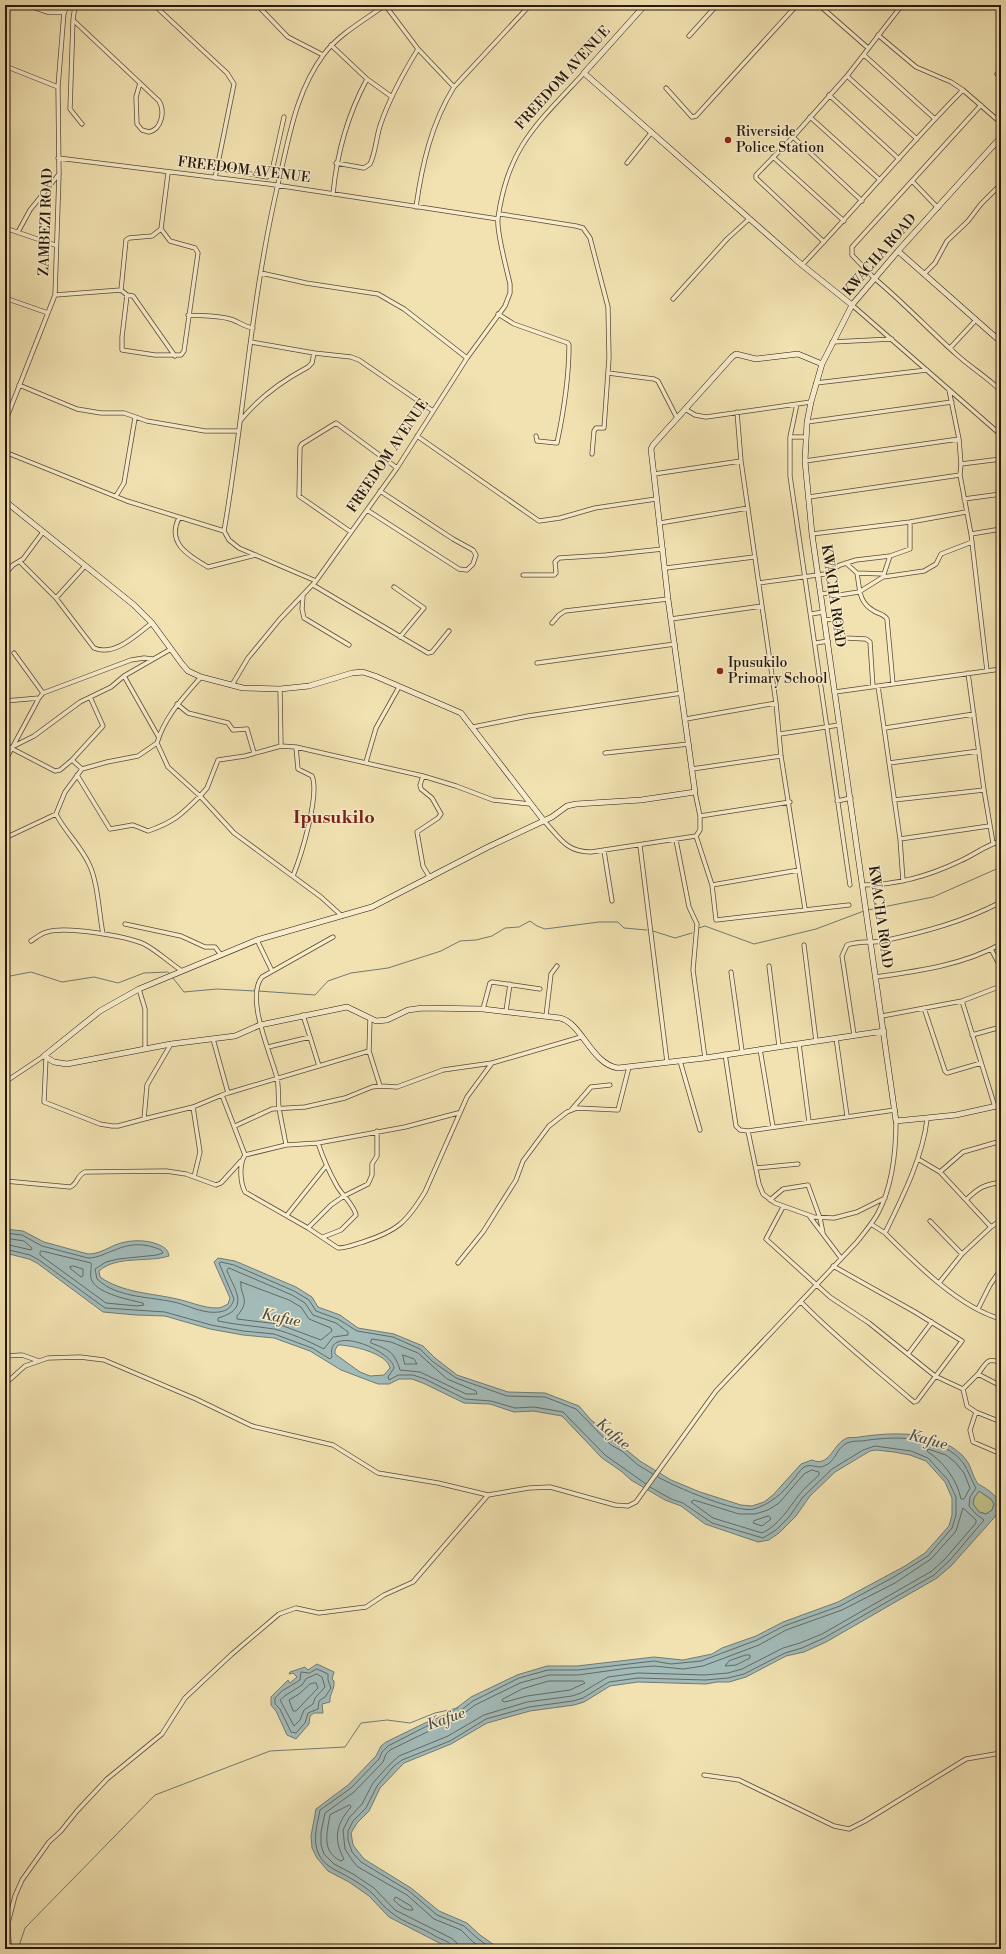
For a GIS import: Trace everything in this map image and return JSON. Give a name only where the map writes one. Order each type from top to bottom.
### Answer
[{"type":"street","points":[[28,5],[49,12],[64,12],[66,5]]},
{"type":"street","points":[[75,5],[73,20],[70,109],[82,124]]},
{"type":"street","points":[[154,5],[233,79],[234,90],[215,178]]},
{"type":"street","points":[[257,5],[288,37],[323,55]]},
{"type":"street","points":[[316,581],[233,544],[228,540],[224,532],[260,273],[272,209],[293,116],[300,98],[323,55],[331,45],[385,5],[418,49],[454,87]]},
{"type":"street","points":[[416,207],[427,150],[436,122],[454,87],[530,5]]},
{"type":"street","name":"FREEDOM AVENUE","points":[[232,685],[248,658],[280,619],[313,585],[367,510],[397,468],[467,358],[508,300],[510,284],[498,219],[508,172],[523,141],[533,128],[645,5]]},
{"type":"street","points":[[689,36],[717,5]]},
{"type":"street","points":[[666,88],[692,117],[696,116],[797,5]]},
{"type":"street","points":[[819,5],[868,48]]},
{"type":"street","points":[[824,242],[756,178],[756,175],[793,137],[847,76],[902,5]]},
{"type":"street","name":"ZAMBEZI ROAD","points":[[5,422],[55,295],[55,245],[58,174],[58,87],[64,12]]},
{"type":"street","points":[[73,20],[140,83],[159,101],[162,108],[159,124],[155,130],[149,132],[142,130],[137,124],[136,97],[140,83]]},
{"type":"street","points":[[878,35],[916,68],[963,90],[1001,123]]},
{"type":"street","points":[[331,45],[367,79],[392,97]]},
{"type":"street","points":[[336,164],[364,168],[370,164],[378,132],[392,97],[418,49]]},
{"type":"street","points":[[864,56],[935,118]]},
{"type":"street","points":[[5,66],[58,87]]},
{"type":"street","points":[[1001,71],[997,74],[1001,79]]},
{"type":"street","points":[[584,73],[802,265],[852,305],[928,370],[1001,436]]},
{"type":"street","points":[[847,76],[917,138]]},
{"type":"street","points":[[333,194],[336,164],[347,120],[367,79]]},
{"type":"street","points":[[802,265],[844,221],[935,118],[963,90]]},
{"type":"street","points":[[829,95],[899,159]]},
{"type":"street","points":[[981,105],[924,166],[912,182],[851,249],[852,255],[874,278],[916,315],[967,364],[983,374],[1001,391]]},
{"type":"street","points":[[217,168],[267,177],[272,171],[284,117]]},
{"type":"street","points":[[810,117],[880,180]]},
{"type":"street","points":[[627,163],[651,133]]},
{"type":"street","points":[[793,137],[862,201]]},
{"type":"street","name":"KWACHA ROAD","points":[[896,1121],[872,943],[812,534],[805,461],[807,422],[822,364],[852,305],[874,278],[1001,137]]},
{"type":"street","name":"FREEDOM AVENUE","points":[[58,158],[278,186],[498,219]]},
{"type":"street","points":[[773,158],[844,221]]},
{"type":"street","points":[[127,295],[122,350],[175,356],[181,355],[184,351],[198,253],[195,248],[170,241],[161,229],[168,173]]},
{"type":"street","points":[[18,232],[30,210],[58,174]]},
{"type":"street","points":[[912,182],[938,208]]},
{"type":"street","points":[[924,274],[935,263],[947,242],[1001,184]]},
{"type":"street","points":[[500,214],[576,226],[587,232],[593,248],[608,307],[610,330],[604,428],[596,428],[594,430],[592,454]]},
{"type":"street","points":[[673,299],[727,239],[749,219]]},
{"type":"street","points":[[5,228],[55,245]]},
{"type":"street","points":[[121,290],[126,240],[129,238],[152,236],[161,229]]},
{"type":"street","points":[[898,251],[1001,342]]},
{"type":"street","points":[[260,273],[306,283],[378,294],[404,309],[467,358]]},
{"type":"street","points":[[55,295],[121,290],[127,295],[134,296],[175,356]]},
{"type":"street","points":[[5,298],[48,313]]},
{"type":"street","points":[[498,314],[514,324],[568,343],[569,345],[569,372],[565,406],[557,443],[538,441],[536,436]]},
{"type":"street","points":[[188,315],[221,317],[253,328]]},
{"type":"street","points":[[950,348],[976,320]]},
{"type":"street","points":[[832,342],[892,339]]},
{"type":"street","points":[[251,342],[314,353],[350,357],[359,360],[433,411]]},
{"type":"street","points":[[240,421],[250,409],[274,387],[308,367],[312,362],[314,353]]},
{"type":"street","points":[[5,509],[7,503],[134,605],[152,623],[185,667],[201,677],[243,688],[280,689],[309,686],[352,673],[363,672],[455,710],[461,714],[473,727],[544,821],[575,851],[604,851],[676,840],[696,836],[700,830],[700,816],[695,792],[686,719],[668,599],[664,549],[651,455],[653,445],[736,354],[756,359],[798,354],[822,364]]},
{"type":"street","points":[[816,383],[928,370]]},
{"type":"street","points":[[608,373],[654,379],[658,381],[677,418]]},
{"type":"street","points":[[19,385],[72,408],[101,413],[124,413],[135,418],[160,424],[205,431],[239,431]]},
{"type":"street","points":[[949,390],[959,439],[961,464],[960,475],[971,534],[987,671]]},
{"type":"street","points":[[685,409],[700,416],[811,402]]},
{"type":"street","points":[[807,422],[952,402]]},
{"type":"street","points":[[797,404],[790,437],[790,476],[816,643],[850,885]]},
{"type":"street","points":[[737,412],[740,461],[776,704],[781,756],[790,802],[805,910]]},
{"type":"street","points":[[116,496],[124,483],[135,418]]},
{"type":"street","points":[[351,532],[299,496],[300,447],[302,444],[336,423],[397,468]]},
{"type":"street","points":[[417,436],[539,521],[560,518],[595,508],[656,499]]},
{"type":"street","points":[[790,437],[806,437]]},
{"type":"street","points":[[805,461],[959,439]]},
{"type":"street","points":[[5,452],[116,496],[224,532]]},
{"type":"street","points":[[961,464],[1001,459]]},
{"type":"street","points":[[654,474],[740,461]]},
{"type":"street","points":[[809,497],[960,475]]},
{"type":"street","points":[[367,510],[459,569],[467,570],[473,564],[476,555],[473,550],[453,539],[380,491]]},
{"type":"street","points":[[964,499],[1001,494]]},
{"type":"street","points":[[660,522],[748,508]]},
{"type":"street","points":[[812,534],[910,522],[966,512]]},
{"type":"street","points":[[179,518],[174,529],[178,544],[192,558],[208,567],[256,555]]},
{"type":"street","points":[[759,583],[826,574],[840,566],[866,558],[890,556],[910,549],[910,522]]},
{"type":"street","points":[[971,534],[1001,529]]},
{"type":"street","points":[[5,574],[13,565],[20,562],[43,532]]},
{"type":"street","points":[[847,564],[857,573],[883,576],[924,571],[936,564],[941,554],[972,542]]},
{"type":"street","points":[[523,575],[554,575],[556,573],[555,562],[559,558],[606,556],[664,549]]},
{"type":"street","points":[[820,594],[828,593],[833,596],[859,592],[883,576],[890,556]]},
{"type":"street","points":[[666,568],[754,557]]},
{"type":"street","points":[[20,562],[56,598],[87,641],[96,649],[103,650],[121,645],[152,623]]},
{"type":"street","points":[[56,598],[85,566]]},
{"type":"street","points":[[857,573],[859,592],[866,606],[883,615],[887,620],[893,684]]},
{"type":"street","points":[[313,585],[429,654],[449,631]]},
{"type":"street","points":[[394,587],[424,608],[400,637]]},
{"type":"street","points":[[303,595],[302,609],[304,618],[349,645]]},
{"type":"street","points":[[552,623],[559,614],[565,611],[668,599]]},
{"type":"street","points":[[671,619],[762,606]]},
{"type":"street","points":[[811,614],[823,612]]},
{"type":"street","points":[[824,620],[836,618],[843,636],[846,638],[866,639],[870,642],[873,687]]},
{"type":"street","points":[[816,643],[828,641]]},
{"type":"street","points":[[537,664],[675,644]]},
{"type":"street","points":[[13,747],[34,736],[73,707],[111,687],[124,676],[171,649]]},
{"type":"street","points":[[14,653],[43,693]]},
{"type":"street","points":[[5,761],[43,693],[132,660],[144,658],[153,659]]},
{"type":"street","points":[[835,692],[1001,669]]},
{"type":"street","points":[[968,673],[989,826],[993,843]]},
{"type":"street","points":[[124,676],[158,736]]},
{"type":"street","points":[[201,677],[177,704],[164,723],[158,736],[157,743],[168,767],[200,796],[234,833],[336,909],[342,916]]},
{"type":"street","points":[[878,686],[900,839],[903,881]]},
{"type":"street","points":[[366,762],[376,728],[399,687]]},
{"type":"street","points":[[280,689],[281,746]]},
{"type":"street","points":[[473,727],[528,716],[682,693]]},
{"type":"street","points":[[5,745],[13,747],[55,771],[60,770],[72,760],[103,726],[90,697]]},
{"type":"street","points":[[5,701],[39,698]]},
{"type":"street","points":[[177,704],[188,713],[228,723],[233,730],[247,729],[254,753]]},
{"type":"street","points":[[686,719],[776,704]]},
{"type":"street","points":[[885,728],[974,714]]},
{"type":"street","points":[[780,734],[839,725]]},
{"type":"street","points":[[5,838],[56,814],[65,792],[82,769],[138,756],[157,743]]},
{"type":"street","points":[[605,753],[689,744]]},
{"type":"street","points":[[77,776],[109,828],[112,829],[133,825],[141,827],[145,831],[158,828],[175,820],[207,788],[218,760],[281,746],[296,747],[423,776],[456,786],[488,799],[530,804]]},
{"type":"street","points":[[293,876],[303,849],[314,792],[312,776],[298,770],[296,747]]},
{"type":"street","points":[[890,763],[978,751]]},
{"type":"street","points":[[692,769],[781,756]]},
{"type":"street","points":[[72,760],[82,769]]},
{"type":"street","points":[[423,776],[420,785],[421,789],[432,798],[441,814],[438,818],[417,832],[423,866],[430,878]]},
{"type":"street","points":[[894,800],[984,790]]},
{"type":"street","points":[[5,1082],[45,1057],[100,1011],[139,989],[182,971],[202,965],[221,955],[257,940],[372,907],[488,847],[544,821],[567,806],[576,804],[641,800],[695,792]]},
{"type":"street","points":[[838,801],[851,798]]},
{"type":"street","points":[[700,816],[790,802]]},
{"type":"street","points":[[56,814],[61,825],[85,856],[92,871],[103,934]]},
{"type":"street","points":[[900,839],[989,826]]},
{"type":"street","points":[[696,836],[712,885],[717,920],[849,905]]},
{"type":"street","points":[[676,840],[689,906],[697,924],[693,970],[705,1058]]},
{"type":"street","points":[[863,885],[878,885],[925,876],[954,864],[993,843],[1001,841]]},
{"type":"street","points":[[640,846],[667,1062]]},
{"type":"street","points":[[604,851],[612,902]]},
{"type":"street","points":[[712,885],[799,870]]},
{"type":"street","points":[[854,1035],[842,956],[847,945],[856,942],[872,943],[956,922],[1001,902]]},
{"type":"street","points":[[125,924],[181,936],[205,947],[215,947],[221,955]]},
{"type":"street","points":[[31,941],[42,933],[50,931],[76,930],[103,934],[143,943],[182,971]]},
{"type":"street","points":[[286,1145],[280,1109],[278,1079],[260,1025],[257,1009],[258,985],[262,977],[333,937]]},
{"type":"street","points":[[257,940],[272,971]]},
{"type":"street","points":[[876,977],[935,968],[991,949],[1001,944]]},
{"type":"street","points":[[804,945],[816,1041]]},
{"type":"street","points":[[991,949],[1001,968]]},
{"type":"street","points":[[546,1016],[551,974],[556,966]]},
{"type":"street","points":[[769,966],[779,1046]]},
{"type":"street","points":[[731,972],[742,1052]]},
{"type":"street","points":[[483,1009],[490,983],[497,982],[540,989]]},
{"type":"street","points":[[506,1011],[510,984]]},
{"type":"street","points":[[882,1016],[962,1001],[1001,986]]},
{"type":"street","points":[[139,989],[145,1009],[145,1048]]},
{"type":"street","points":[[962,1001],[995,1107]]},
{"type":"street","points":[[45,1057],[54,1062],[67,1064],[145,1048],[235,1036],[260,1025],[347,1007],[370,1019],[383,1021],[400,1012],[415,1009],[483,1009],[565,1019],[607,1065],[618,1068],[705,1058],[884,1031]]},
{"type":"street","points":[[924,1008],[947,1073],[981,1063]]},
{"type":"street","points":[[304,1015],[319,1066]]},
{"type":"street","points":[[370,1019],[368,1051],[380,1086]]},
{"type":"street","points":[[972,1036],[1001,1027]]},
{"type":"street","points":[[268,1047],[310,1037]]},
{"type":"street","points":[[235,1126],[266,1111],[306,1107],[338,1100],[365,1089],[380,1086],[397,1087],[443,1070],[492,1063],[581,1037]]},
{"type":"street","points":[[836,1038],[847,1116]]},
{"type":"street","points":[[213,1039],[228,1093]]},
{"type":"street","points":[[144,1119],[147,1085],[171,1044]]},
{"type":"street","points":[[799,1044],[810,1122]]},
{"type":"street","points":[[760,1049],[773,1127]]},
{"type":"street","points":[[45,1057],[44,1102],[100,1124],[118,1126],[193,1107],[228,1093],[368,1051]]},
{"type":"street","points":[[725,1054],[736,1126],[740,1130],[748,1131],[895,1110]]},
{"type":"street","points":[[680,1061],[700,1130]]},
{"type":"street","points":[[241,1161],[242,1184],[245,1192],[323,1237],[334,1247],[342,1248],[384,1235],[400,1225],[425,1192],[466,1097],[492,1063]]},
{"type":"street","points":[[572,1109],[618,1110],[629,1067]]},
{"type":"street","points":[[458,1263],[478,1239],[498,1209],[516,1180],[523,1161],[549,1126],[572,1109],[591,1086],[610,1085]]},
{"type":"street","points":[[222,1095],[246,1155]]},
{"type":"street","points":[[5,1384],[25,1366],[48,1358],[69,1357],[104,1360],[196,1399],[252,1426],[332,1445],[378,1473],[438,1483],[488,1495],[529,1488],[550,1487],[615,1505],[628,1506],[636,1502],[716,1391],[856,1243],[871,1224],[885,1198],[895,1155],[896,1121],[927,1119],[978,1111],[1001,1105]]},
{"type":"street","points":[[193,1107],[200,1152],[194,1177]]},
{"type":"street","points":[[5,1181],[70,1187],[74,1185],[80,1175],[86,1172],[157,1170],[194,1177],[212,1184],[218,1184],[246,1155],[286,1145],[318,1143],[405,1128],[458,1113]]},
{"type":"street","points":[[885,1233],[918,1159],[926,1132],[927,1119]]},
{"type":"street","points":[[748,1131],[762,1191],[770,1200],[783,1207],[820,1218],[839,1217],[857,1212],[885,1198]]},
{"type":"street","points":[[308,1228],[324,1211],[344,1196],[364,1187],[370,1181],[372,1164],[377,1156],[377,1132]]},
{"type":"street","points":[[940,1172],[963,1152],[1001,1141]]},
{"type":"street","points":[[318,1143],[326,1166],[344,1196],[355,1210],[355,1217],[341,1230],[323,1237]]},
{"type":"street","points":[[918,1159],[940,1172],[991,1227]]},
{"type":"street","points":[[756,1168],[798,1164]]},
{"type":"street","points":[[287,1215],[326,1166]]},
{"type":"street","points":[[966,1200],[976,1189],[1001,1182]]},
{"type":"street","points":[[770,1200],[783,1189],[808,1185],[820,1218],[823,1233]]},
{"type":"street","points":[[783,1207],[766,1238],[830,1297],[870,1323],[935,1376],[963,1389]]},
{"type":"street","points":[[810,1216],[841,1258]]},
{"type":"street","points":[[939,1284],[962,1254],[991,1227],[1001,1220]]},
{"type":"street","points":[[930,1221],[962,1254]]},
{"type":"street","points":[[871,1224],[885,1233],[916,1264],[939,1284],[978,1309],[1001,1319]]},
{"type":"street","points":[[801,1302],[822,1324],[914,1402],[918,1401],[935,1376],[962,1343],[961,1340],[833,1266]]},
{"type":"street","points":[[978,1309],[990,1284],[1001,1269]]},
{"type":"street","points":[[908,1354],[932,1322]]},
{"type":"street","points":[[5,1356],[22,1355],[39,1361]]},
{"type":"street","points":[[1001,1363],[993,1359],[989,1360],[962,1392],[967,1406],[976,1412],[1001,1422]]},
{"type":"street","points":[[978,1374],[1001,1386]]},
{"type":"street","points":[[976,1412],[970,1430],[973,1442],[1001,1454]]},
{"type":"street","points":[[12,1949],[8,1939],[9,1914],[22,1880],[41,1852],[107,1779],[162,1734],[181,1703],[215,1669],[246,1641],[286,1610],[296,1608],[319,1612],[366,1607],[384,1595],[413,1582],[488,1495]]},
{"type":"street","points":[[704,1775],[739,1780],[834,1826],[849,1829],[904,1798],[966,1759],[1001,1754]]},
{"type":"green space","points":[[979,1491],[991,1499],[994,1504],[992,1510],[986,1514],[979,1512],[973,1504],[974,1498]]},
{"type":"water","name":"Kafue","points":[[5,1229],[23,1231],[44,1242],[88,1254],[99,1252],[125,1242],[152,1242],[165,1248],[169,1256],[114,1263],[99,1271],[100,1277],[118,1286],[137,1292],[217,1308],[228,1304],[230,1298],[214,1262],[218,1258],[235,1261],[296,1287],[312,1297],[318,1307],[340,1315],[358,1328],[394,1334],[423,1346],[435,1358],[457,1375],[508,1392],[545,1393],[579,1406],[614,1442],[640,1461],[671,1480],[700,1492],[741,1505],[752,1506],[764,1502],[773,1495],[801,1464],[812,1460],[818,1462],[823,1461],[842,1441],[847,1438],[899,1434],[927,1437],[939,1441],[962,1455],[970,1466],[978,1484],[990,1491],[999,1502],[1001,1510],[951,1566],[937,1578],[826,1642],[804,1652],[786,1656],[746,1677],[729,1682],[706,1684],[638,1682],[610,1686],[584,1702],[574,1705],[530,1711],[487,1723],[451,1744],[404,1763],[380,1788],[369,1811],[357,1823],[351,1833],[353,1845],[364,1859],[411,1888],[439,1911],[467,1923],[480,1935],[500,1949],[451,1949],[389,1917],[369,1896],[349,1882],[328,1871],[317,1858],[312,1848],[311,1836],[316,1809],[348,1785],[376,1756],[381,1746],[386,1742],[425,1723],[450,1713],[471,1697],[517,1675],[547,1666],[577,1666],[654,1657],[683,1660],[712,1654],[722,1648],[756,1636],[783,1622],[838,1602],[905,1566],[925,1553],[949,1526],[952,1515],[952,1498],[945,1482],[926,1461],[910,1455],[894,1452],[876,1450],[870,1451],[835,1472],[810,1496],[796,1516],[779,1533],[769,1540],[758,1542],[705,1524],[681,1506],[665,1500],[631,1480],[602,1458],[562,1416],[533,1411],[514,1412],[490,1404],[464,1403],[412,1379],[399,1379],[389,1384],[378,1384],[341,1370],[310,1351],[274,1338],[243,1335],[210,1329],[165,1316],[103,1312],[37,1263],[29,1259],[5,1253]],"holes":[[[338,1345],[351,1346],[376,1354],[382,1358],[390,1368],[384,1375],[370,1376],[360,1372],[335,1354],[335,1350]],[[979,1491],[991,1499],[994,1504],[992,1510],[986,1514],[979,1512],[973,1504],[974,1498]]]},
{"type":"water","points":[[317,1664],[334,1672],[332,1679],[334,1684],[330,1702],[322,1704],[323,1713],[314,1713],[310,1716],[309,1724],[296,1739],[287,1735],[276,1711],[271,1705],[271,1697],[288,1680],[290,1683],[297,1677],[293,1673],[289,1674],[290,1672],[305,1667],[308,1670]]},
{"type":"waterway","points":[[868,910],[933,897],[1001,867]]},
{"type":"waterway","points":[[699,928],[705,926],[754,944],[816,929],[864,911]]},
{"type":"waterway","points":[[258,991],[315,995],[328,981],[351,973],[388,968],[441,951],[460,941],[476,940],[492,936],[505,928],[519,927],[530,921],[545,929],[599,922],[618,922],[624,928],[647,930]]},
{"type":"waterway","points":[[653,931],[675,938],[692,933]]},
{"type":"waterway","points":[[5,977],[31,972],[62,982],[94,977],[118,983],[144,973],[168,972],[170,974]]},
{"type":"waterway","points":[[173,978],[184,992],[217,989],[255,991]]},
{"type":"waterway","name":"Kafue","points":[[18,1949],[25,1928],[155,1795],[270,1751],[345,1747],[361,1723],[387,1720],[410,1723],[435,1713],[458,1708]]},
{"type":"place","name":"Riverside Police Station","points":[[728,140]]},
{"type":"place","name":"Ipusukilo Primary School","points":[[720,671]]},
{"type":"district","name":"Ipusukilo","points":[[334,817]]}]
